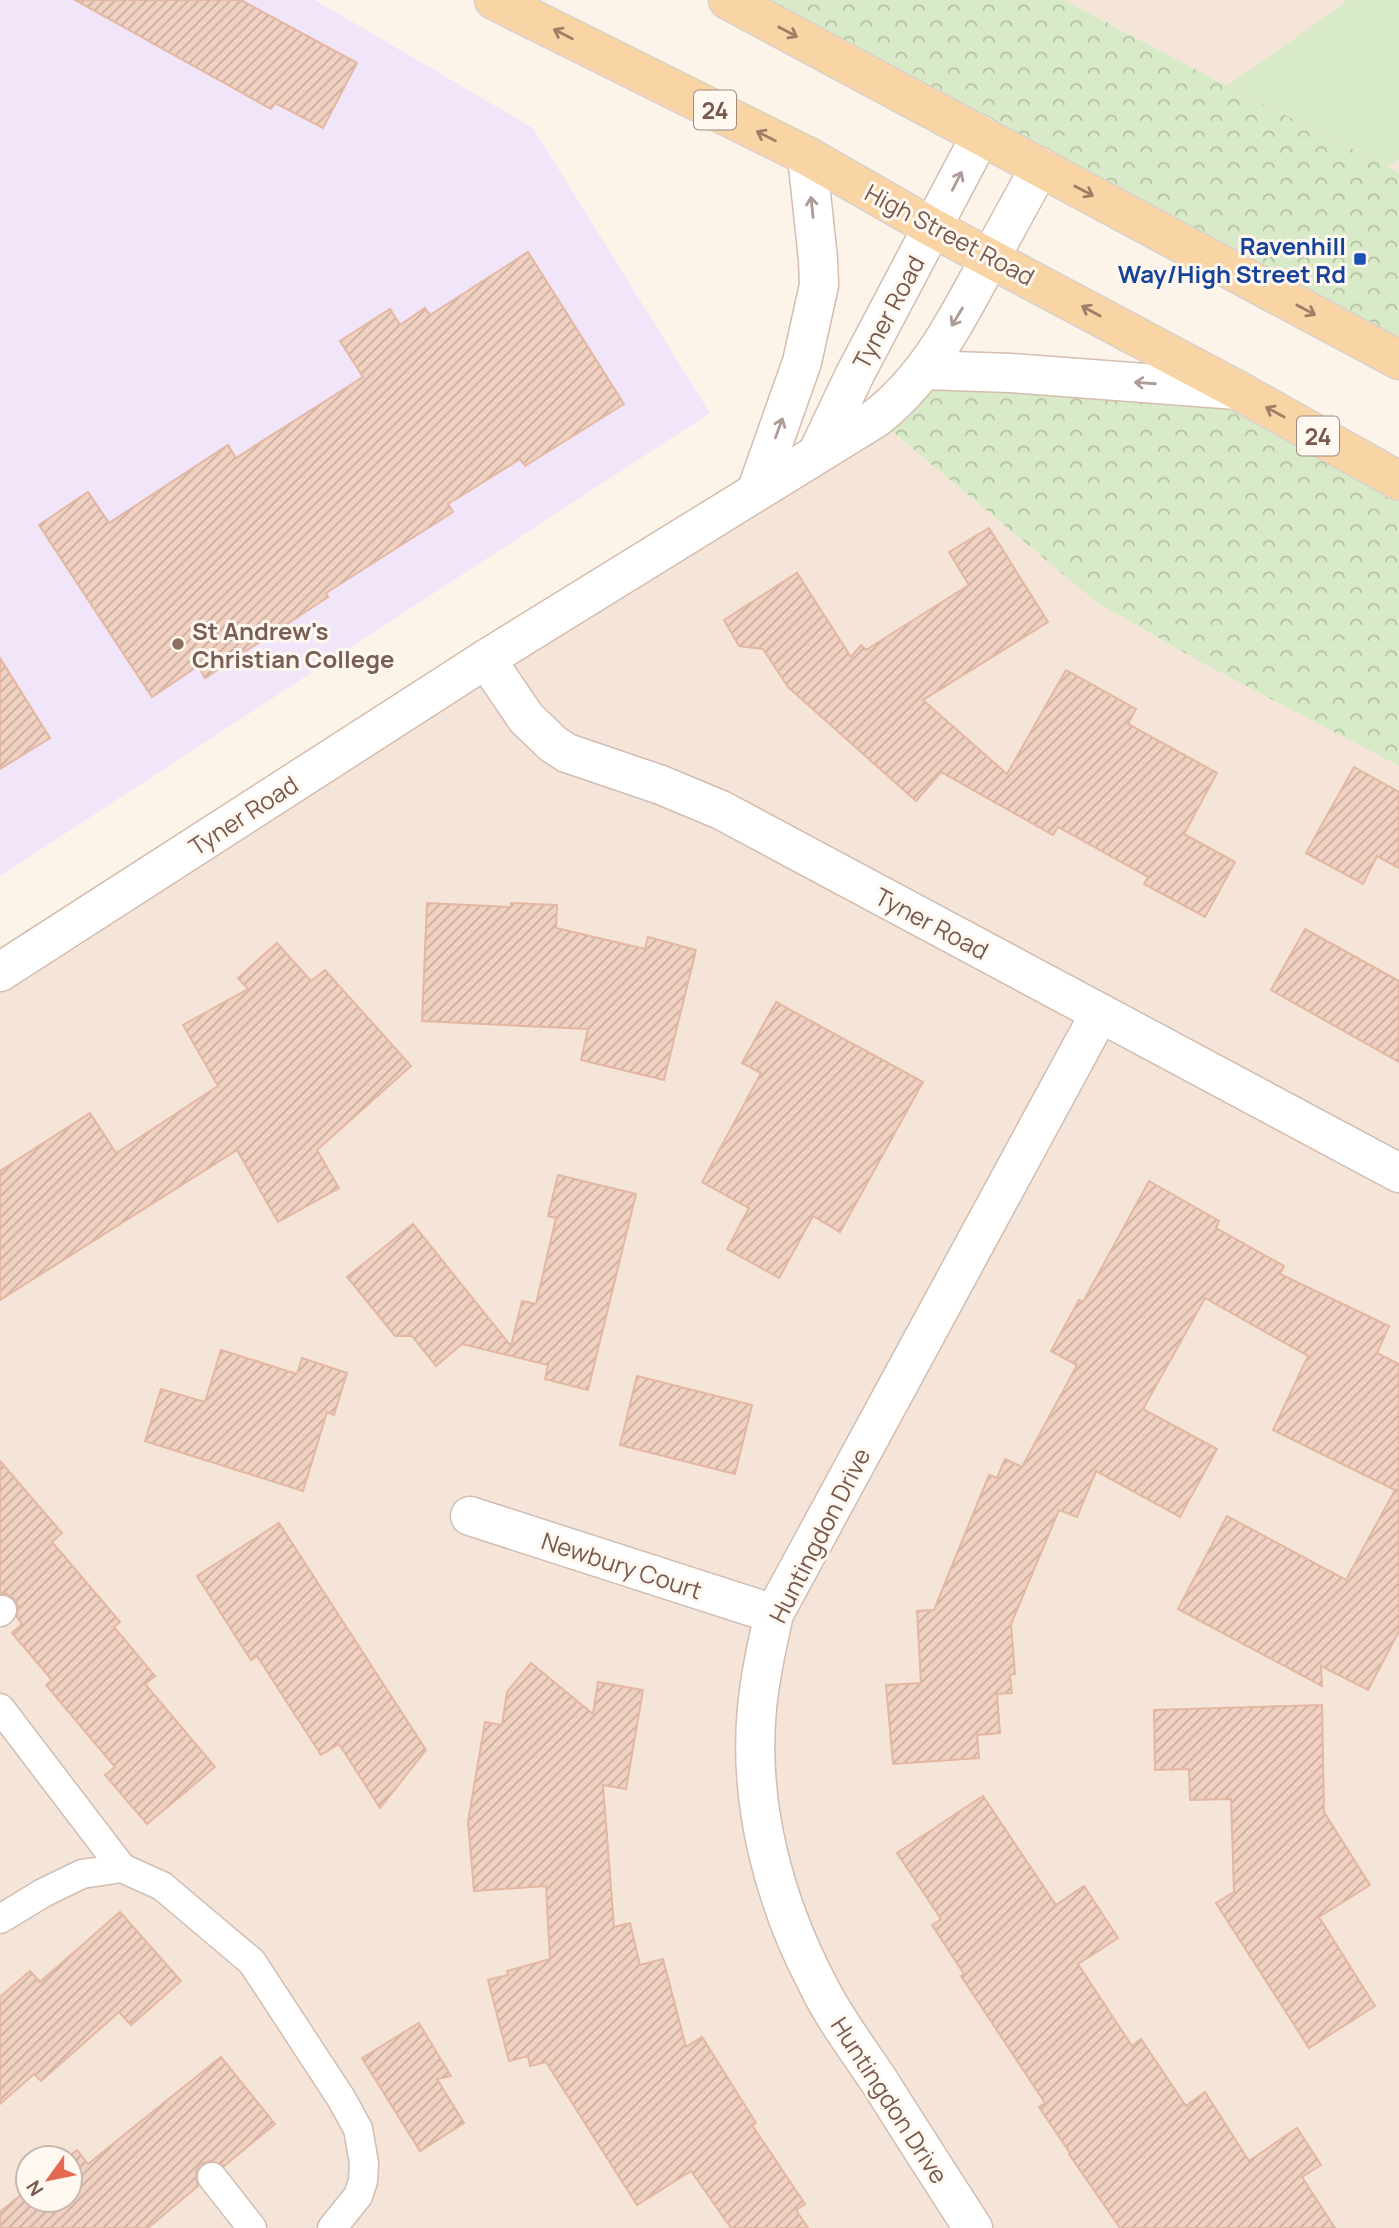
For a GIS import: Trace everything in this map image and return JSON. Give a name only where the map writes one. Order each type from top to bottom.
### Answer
[{"type":"main road","name":"High Street Road","points":[[494,0],[807,156],[933,228],[1237,390],[1399,481]]},
{"type":"main road","points":[[728,0],[1399,360]]},
{"type":"street","name":"Tyner Road","points":[[818,452],[855,374],[981,135]]},
{"type":"street","points":[[755,492],[802,362],[819,285],[807,156]]},
{"type":"street","name":"Tyner Road","points":[[0,972],[486,659],[876,418],[895,403],[925,370],[1040,167]]},
{"type":"street","points":[[925,370],[1011,373],[1237,390]]},
{"type":"street","name":"Tyner Road","points":[[486,659],[526,718],[553,744],[567,753],[661,785],[721,810],[1399,1173]]},
{"type":"street","name":"Huntingdon Drive","points":[[973,2228],[819,1987],[797,1941],[767,1854],[756,1763],[757,1709],[774,1614],[1100,1013]]},
{"type":"street","name":"Newbury Court","points":[[470,1516],[774,1614]]},
{"type":"lane","points":[[0,1708],[122,1868],[162,1885],[252,1962],[341,2098],[358,2129],[364,2163],[363,2181],[358,2196],[332,2228]]},
{"type":"lane","points":[[0,1919],[43,1893],[82,1874],[122,1868]]},
{"type":"lane","points":[[212,2176],[252,2228]]},
{"type":"shaded area","name":"St Andrew's Christian College","points":[[0,0],[315,0],[533,128],[710,413],[0,876]]},
{"type":"shaded area","points":[[1064,0],[1399,0],[1399,173],[1227,86]]},
{"type":"shaded area","points":[[876,418],[1096,602],[1204,664],[1399,766],[1399,2228],[0,2228],[0,972]]},
{"type":"green space","points":[[728,0],[1064,0],[1387,166],[1399,173],[1399,360]]},
{"type":"green space","points":[[1346,0],[1399,0],[1399,159],[1387,166],[1227,86]]},
{"type":"green space","points":[[925,370],[1237,390],[1399,481],[1399,766],[1204,664],[1096,602],[876,418]]},
{"type":"building","points":[[75,0],[241,0],[357,63],[323,128],[275,103],[271,109]]},
{"type":"building","points":[[528,252],[624,404],[525,466],[520,459],[448,504],[453,512],[326,593],[328,597],[205,678],[198,666],[152,697],[39,525],[88,492],[109,523],[228,445],[236,458],[363,377],[340,341],[390,309],[400,325],[425,308],[430,315]]},
{"type":"building","points":[[989,528],[1048,622],[923,700],[1007,774],[1066,670],[1136,709],[1128,724],[1217,773],[1184,834],[1235,862],[1205,917],[1144,884],[1148,877],[1058,827],[1053,835],[941,772],[916,801],[788,687],[763,649],[739,646],[724,620],[797,573],[851,657],[861,645],[866,650],[969,585],[949,552]]},
{"type":"building","points":[[0,658],[50,738],[0,769]]},
{"type":"building","points":[[1354,767],[1399,792],[1399,868],[1377,856],[1363,884],[1306,853]]},
{"type":"building","points":[[427,903],[511,907],[511,903],[557,905],[556,928],[645,949],[648,937],[696,950],[664,1080],[581,1060],[588,1029],[422,1021]]},
{"type":"building","points":[[1305,929],[1399,981],[1399,1062],[1271,990]]},
{"type":"building","points":[[277,943],[311,981],[325,970],[411,1066],[317,1150],[339,1188],[278,1222],[237,1150],[0,1300],[0,1171],[90,1113],[116,1153],[218,1086],[183,1025],[248,989],[238,978]]},
{"type":"building","points":[[776,1002],[923,1082],[840,1232],[813,1216],[779,1278],[727,1249],[749,1208],[702,1182],[761,1073],[742,1063]]},
{"type":"building","points":[[558,1175],[636,1194],[588,1390],[545,1379],[548,1365],[462,1344],[436,1366],[412,1336],[395,1336],[347,1277],[413,1224],[511,1346],[522,1301],[536,1304],[556,1218],[548,1216]]},
{"type":"building","points":[[1149,1181],[1219,1221],[1216,1228],[1284,1266],[1280,1274],[1389,1326],[1377,1353],[1399,1364],[1399,1631],[1368,1690],[1321,1666],[1322,1686],[1178,1609],[1227,1516],[1346,1580],[1395,1490],[1273,1430],[1308,1356],[1205,1298],[1143,1409],[1217,1449],[1180,1517],[1096,1471],[1077,1517],[1059,1510],[1011,1624],[1015,1674],[1010,1675],[1012,1693],[997,1694],[1000,1733],[977,1735],[979,1758],[893,1764],[886,1685],[921,1683],[917,1611],[934,1610],[989,1475],[997,1478],[1005,1459],[1022,1467],[1077,1365],[1051,1351],[1079,1300],[1083,1302]]},
{"type":"building","points":[[221,1350],[297,1374],[302,1358],[347,1373],[334,1415],[327,1412],[303,1491],[145,1441],[161,1389],[205,1402]]},
{"type":"building","points":[[637,1376],[752,1405],[735,1474],[620,1445]]},
{"type":"building","points":[[0,1461],[62,1533],[52,1542],[120,1622],[114,1627],[155,1676],[145,1684],[215,1767],[147,1824],[105,1775],[115,1767],[46,1685],[52,1680],[12,1633],[22,1624],[17,1617],[18,1606],[14,1599],[7,1594],[0,1594]]},
{"type":"building","points":[[279,1523],[426,1750],[380,1808],[339,1744],[321,1755],[257,1656],[251,1660],[197,1576]]},
{"type":"building","points":[[531,1663],[593,1714],[598,1682],[643,1690],[626,1789],[603,1785],[614,1927],[630,1923],[640,1965],[663,1959],[686,2047],[702,2037],[756,2123],[752,2125],[805,2204],[796,2210],[808,2228],[731,2228],[691,2171],[637,2205],[546,2062],[530,2066],[528,2056],[509,2061],[488,1980],[508,1975],[507,1971],[550,1959],[546,1886],[474,1891],[468,1822],[485,1722],[502,1725],[507,1692]]},
{"type":"building","points":[[1322,1705],[1324,1812],[1370,1885],[1319,1917],[1375,2006],[1309,2048],[1216,1903],[1234,1892],[1231,1799],[1190,1800],[1189,1769],[1155,1770],[1154,1710]]},
{"type":"building","points":[[983,1796],[1056,1905],[1084,1886],[1118,1938],[1078,1964],[1132,2046],[1141,2039],[1186,2106],[1205,2092],[1249,2161],[1297,2128],[1321,2165],[1302,2177],[1335,2228],[1120,2228],[1039,2107],[1045,2103],[961,1976],[964,1974],[932,1925],[941,1919],[897,1853]]},
{"type":"building","points":[[120,1912],[181,1981],[131,2025],[119,2012],[41,2081],[34,2074],[0,2104],[0,1997],[30,1971],[40,1982]]},
{"type":"building","points":[[419,2023],[451,2076],[437,2079],[464,2123],[420,2151],[362,2058]]},
{"type":"building","points":[[221,2057],[275,2124],[224,2166],[210,2161],[201,2164],[196,2171],[198,2186],[148,2228],[0,2228],[0,2212],[14,2200],[14,2214],[84,2214],[84,2159],[88,2164]]},
{"type":"place","name":"Ravenhill Way/High Street Rd","points":[[1360,259]]},
{"type":"place","name":"St Andrew's Christian College","points":[[178,644]]}]
